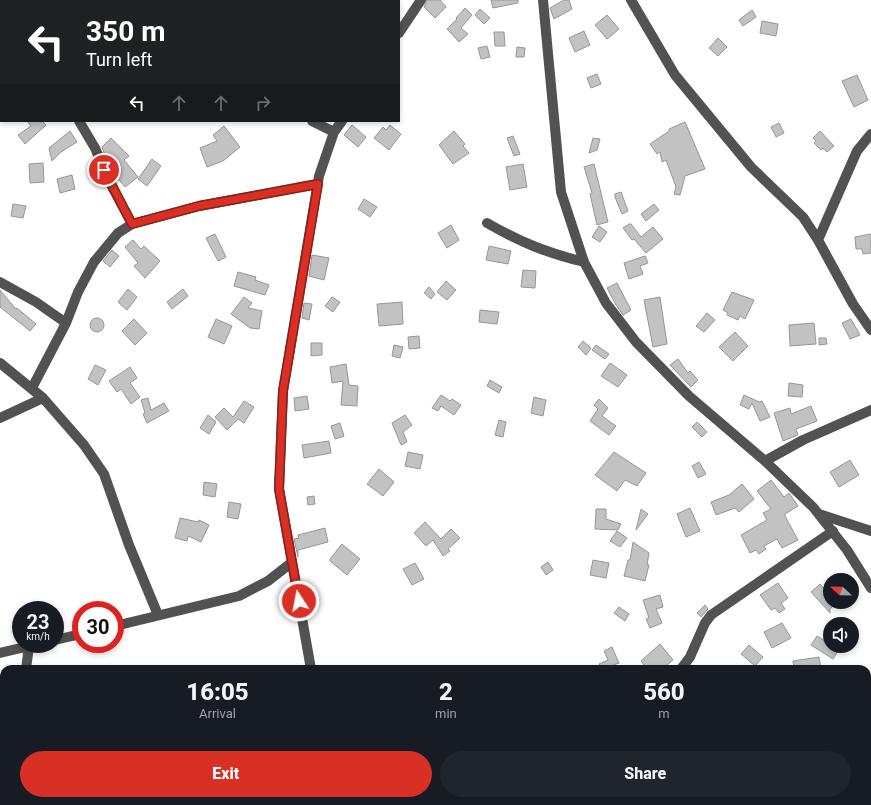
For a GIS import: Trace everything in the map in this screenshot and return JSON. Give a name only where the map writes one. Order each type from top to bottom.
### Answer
[{"type":"street","points":[[400,32],[421,0]]},
{"type":"street","points":[[543,0],[561,192],[584,262],[606,303],[636,342],[689,396],[765,461],[818,514],[847,550],[871,588]]},
{"type":"street","points":[[631,0],[675,75],[751,167],[803,217],[818,240],[853,304],[871,330]]},
{"type":"street","points":[[80,122],[132,224]]},
{"type":"street","points":[[314,122],[334,132]]},
{"type":"street","points":[[310,665],[279,489],[283,391],[318,184],[334,132],[341,122]]},
{"type":"street","points":[[818,240],[858,151],[871,134]]},
{"type":"street","points":[[32,388],[66,323],[78,292],[94,262],[118,233],[132,224],[199,206],[318,184]]},
{"type":"street","points":[[487,223],[517,240],[556,255],[584,262]]},
{"type":"street","points":[[0,282],[36,302],[66,323]]},
{"type":"street","points":[[0,363],[32,388],[42,398],[84,445],[104,474],[129,545],[158,615]]},
{"type":"street","points":[[0,418],[42,398]]},
{"type":"street","points":[[765,461],[803,440],[871,410]]},
{"type":"street","points":[[818,514],[871,531]]},
{"type":"street","points":[[684,665],[690,657],[705,623],[711,615],[833,531]]},
{"type":"street","points":[[124,624],[239,596],[268,581],[291,563]]},
{"type":"street","points":[[0,653],[12,650]]},
{"type":"street","points":[[27,665],[31,653]]},
{"type":"building","points":[[427,0],[440,0],[446,7],[435,18],[424,7]]},
{"type":"building","points":[[491,0],[518,0],[518,3],[493,8]]},
{"type":"building","points":[[564,0],[569,0],[572,9],[554,19],[550,8]]},
{"type":"building","points":[[465,8],[472,15],[461,28],[468,34],[459,42],[447,29]]},
{"type":"building","points":[[480,9],[490,18],[484,24],[475,15]]},
{"type":"building","points":[[752,10],[756,17],[743,26],[739,20]]},
{"type":"building","points":[[607,15],[619,29],[607,39],[595,25]]},
{"type":"building","points":[[762,21],[778,24],[776,36],[760,33]]},
{"type":"building","points":[[584,31],[590,45],[575,52],[569,38]]},
{"type":"building","points":[[494,32],[504,32],[505,46],[495,46]]},
{"type":"building","points":[[718,38],[727,47],[718,56],[709,48]]},
{"type":"building","points":[[487,46],[490,57],[481,59],[478,48]]},
{"type":"building","points":[[517,47],[525,48],[524,57],[516,57]]},
{"type":"building","points":[[597,74],[601,84],[591,88],[587,78]]},
{"type":"building","points":[[857,75],[868,100],[854,107],[842,81]]},
{"type":"building","points":[[28,122],[43,122],[46,125],[25,144],[18,135],[31,126]]},
{"type":"building","points":[[685,122],[705,169],[685,176],[680,195],[674,194],[676,187],[666,160],[662,162],[660,152],[657,154],[650,144],[669,131],[669,129]]},
{"type":"building","points":[[779,123],[784,133],[776,137],[771,127]]},
{"type":"building","points":[[352,125],[366,137],[358,147],[344,135]]},
{"type":"building","points":[[390,125],[401,134],[389,150],[374,138],[383,127],[386,130]]},
{"type":"building","points":[[224,126],[240,147],[223,161],[207,167],[200,148],[217,141],[213,135]]},
{"type":"building","points":[[70,131],[77,142],[61,152],[52,161],[49,148]]},
{"type":"building","points":[[454,131],[465,144],[463,146],[469,153],[453,164],[439,145]]},
{"type":"building","points":[[820,131],[834,146],[827,152],[823,148],[821,150],[814,143],[816,141],[813,138]]},
{"type":"building","points":[[513,136],[520,154],[514,156],[507,138]]},
{"type":"building","points":[[111,138],[129,156],[124,160],[138,177],[125,187],[115,175],[120,170],[105,156],[102,147]]},
{"type":"building","points":[[593,138],[600,139],[597,150],[589,153]]},
{"type":"building","points":[[152,159],[161,166],[147,186],[138,179]]},
{"type":"building","points":[[43,163],[44,182],[30,183],[29,164]]},
{"type":"building","points":[[523,164],[527,187],[510,190],[506,167]]},
{"type":"building","points":[[594,164],[608,222],[597,225],[590,194],[592,193],[584,167]]},
{"type":"building","points":[[72,175],[75,189],[60,193],[57,179]]},
{"type":"building","points":[[621,192],[628,211],[622,214],[615,197],[615,194]]},
{"type":"building","points":[[364,199],[377,207],[370,217],[358,209]]},
{"type":"building","points":[[13,204],[26,206],[23,218],[11,216]]},
{"type":"building","points":[[654,204],[659,210],[646,221],[641,214]]},
{"type":"building","points":[[631,224],[641,237],[653,227],[663,239],[646,253],[634,239],[632,240],[623,228]]},
{"type":"building","points":[[451,225],[459,240],[447,248],[438,233]]},
{"type":"building","points":[[599,226],[607,232],[600,242],[592,237]]},
{"type":"building","points":[[215,234],[226,257],[218,261],[206,238]]},
{"type":"building","points":[[871,234],[871,253],[863,254],[862,249],[856,249],[855,237]]},
{"type":"building","points":[[133,240],[141,249],[144,246],[160,261],[145,278],[134,266],[138,263],[125,247]]},
{"type":"building","points":[[489,246],[511,251],[508,264],[486,260]]},
{"type":"building","points":[[112,250],[119,256],[110,267],[103,261]]},
{"type":"building","points":[[312,255],[329,258],[324,280],[309,276]]},
{"type":"building","points":[[645,256],[648,263],[640,266],[643,274],[629,279],[624,263]]},
{"type":"building","points":[[523,270],[536,271],[535,288],[521,287]]},
{"type":"building","points":[[238,272],[256,277],[255,280],[269,285],[265,295],[234,286]]},
{"type":"building","points":[[446,281],[456,290],[447,300],[437,292]]},
{"type":"building","points":[[617,283],[631,310],[623,315],[607,288]]},
{"type":"building","points":[[429,287],[435,294],[431,299],[424,293]]},
{"type":"building","points":[[128,289],[137,297],[127,310],[118,302]]},
{"type":"building","points":[[183,289],[188,296],[172,309],[167,302]]},
{"type":"building","points":[[0,290],[16,309],[17,308],[36,324],[30,331],[0,307]]},
{"type":"building","points":[[732,292],[754,300],[745,319],[740,316],[738,320],[727,315],[728,313],[723,310]]},
{"type":"building","points":[[244,297],[252,303],[248,308],[262,311],[259,329],[250,328],[231,314]]},
{"type":"building","points":[[332,297],[340,302],[333,312],[325,306]]},
{"type":"building","points":[[660,297],[667,344],[653,347],[644,300]]},
{"type":"building","points":[[402,302],[403,324],[379,326],[377,304]]},
{"type":"building","points":[[304,303],[312,304],[309,320],[302,318]]},
{"type":"building","points":[[480,310],[499,312],[497,324],[479,322]]},
{"type":"building","points":[[707,313],[715,320],[704,332],[696,326]]},
{"type":"building","points":[[94,318],[100,318],[104,322],[104,328],[100,332],[94,332],[90,328],[90,322]]},
{"type":"building","points":[[134,319],[147,333],[135,345],[122,331]]},
{"type":"building","points":[[216,319],[232,326],[224,344],[208,337]]},
{"type":"building","points":[[851,319],[860,335],[850,339],[842,323]]},
{"type":"building","points":[[814,323],[816,344],[790,346],[789,325]]},
{"type":"building","points":[[735,332],[748,346],[733,361],[719,347]]},
{"type":"building","points":[[419,336],[420,348],[409,349],[408,337]]},
{"type":"building","points":[[819,338],[826,338],[827,344],[819,345]]},
{"type":"building","points":[[583,341],[591,348],[586,355],[578,347]]},
{"type":"building","points":[[311,343],[322,343],[322,355],[311,356]]},
{"type":"building","points":[[394,345],[403,347],[400,358],[392,356]]},
{"type":"building","points":[[596,345],[609,354],[605,359],[592,350]]},
{"type":"building","points":[[678,359],[688,373],[690,371],[698,380],[691,387],[670,365]]},
{"type":"building","points":[[610,363],[627,375],[618,387],[601,376]]},
{"type":"building","points":[[346,364],[349,385],[358,386],[357,406],[341,405],[343,381],[332,383],[330,367]]},
{"type":"building","points":[[95,365],[106,370],[98,385],[88,379]]},
{"type":"building","points":[[130,367],[137,378],[130,383],[140,397],[131,404],[121,389],[117,392],[109,381]]},
{"type":"building","points":[[490,380],[502,387],[499,393],[487,386]]},
{"type":"building","points":[[789,383],[803,385],[802,397],[788,396]]},
{"type":"building","points":[[441,395],[450,401],[452,399],[461,405],[454,415],[441,406],[438,411],[432,408]]},
{"type":"building","points":[[744,395],[759,402],[762,401],[770,417],[760,421],[752,403],[749,409],[740,405]]},
{"type":"building","points":[[307,396],[309,409],[295,411],[294,398]]},
{"type":"building","points":[[534,397],[546,400],[543,416],[531,413]]},
{"type":"building","points":[[148,398],[151,410],[164,403],[169,411],[147,423],[143,414],[145,413],[141,400]]},
{"type":"building","points":[[599,399],[608,408],[602,416],[616,426],[609,435],[590,421],[598,409],[594,405]]},
{"type":"building","points":[[244,401],[254,407],[244,423],[238,419],[227,430],[215,417],[224,408],[233,417]]},
{"type":"building","points":[[811,406],[817,421],[796,429],[798,435],[783,441],[774,413],[790,408],[791,414]]},
{"type":"building","points":[[208,415],[216,422],[209,434],[200,428]]},
{"type":"building","points":[[405,415],[412,425],[403,432],[407,442],[401,445],[392,423]]},
{"type":"building","points":[[499,420],[506,422],[503,437],[495,435]]},
{"type":"building","points":[[697,422],[707,432],[702,437],[692,427]]},
{"type":"building","points":[[340,423],[344,436],[335,439],[331,426]]},
{"type":"building","points":[[329,441],[331,453],[304,458],[302,445]]},
{"type":"building","points":[[408,452],[423,455],[420,469],[405,466]]},
{"type":"building","points":[[614,452],[646,473],[637,486],[625,480],[617,491],[595,475]]},
{"type":"building","points":[[850,460],[859,475],[839,487],[830,472]]},
{"type":"building","points":[[699,462],[706,474],[698,478],[692,466]]},
{"type":"building","points":[[379,469],[394,482],[383,496],[367,484]]},
{"type":"building","points":[[771,480],[784,497],[789,493],[798,506],[785,514],[785,516],[798,540],[782,548],[777,539],[764,546],[766,549],[759,554],[756,550],[750,553],[741,535],[767,520],[763,513],[771,509],[757,491]]},
{"type":"building","points":[[204,482],[217,484],[215,497],[203,495]]},
{"type":"building","points":[[742,484],[754,499],[739,512],[735,508],[716,515],[711,502],[729,495]]},
{"type":"building","points":[[314,496],[315,504],[308,505],[307,497]]},
{"type":"building","points":[[229,502],[241,504],[238,519],[227,517]]},
{"type":"building","points":[[690,508],[700,531],[686,537],[677,514]]},
{"type":"building","points":[[596,509],[606,509],[606,519],[621,524],[618,530],[595,529]]},
{"type":"building","points":[[641,509],[648,514],[636,530]]},
{"type":"building","points":[[180,518],[198,522],[199,520],[209,525],[201,542],[188,536],[187,541],[175,538]]},
{"type":"building","points":[[425,522],[441,539],[451,529],[460,538],[448,549],[450,551],[443,556],[433,540],[426,546],[414,533]]},
{"type":"building","points":[[325,528],[328,542],[298,550],[298,557],[294,539],[299,538],[298,535]]},
{"type":"building","points":[[617,531],[627,538],[620,547],[610,541]]},
{"type":"building","points":[[633,542],[649,553],[647,565],[649,565],[645,581],[624,576],[628,560],[630,560]]},
{"type":"building","points":[[342,544],[360,559],[347,575],[330,561]]},
{"type":"building","points":[[593,560],[609,563],[606,578],[590,575]]},
{"type":"building","points":[[548,562],[553,570],[546,575],[541,567]]},
{"type":"building","points":[[415,563],[424,579],[412,585],[403,569]]},
{"type":"building","points":[[778,583],[788,598],[781,603],[785,609],[779,613],[775,608],[771,610],[760,595]]},
{"type":"building","points":[[820,584],[823,588],[823,605],[811,592]]},
{"type":"building","points":[[660,595],[663,607],[656,609],[662,623],[650,628],[646,619],[649,618],[643,600]]},
{"type":"building","points":[[705,605],[708,609],[701,617],[697,613]]},
{"type":"building","points":[[619,607],[629,614],[625,621],[614,613]]},
{"type":"building","points":[[782,623],[791,638],[772,648],[764,632]]},
{"type":"building","points":[[817,636],[823,640],[823,653],[811,645]]},
{"type":"building","points":[[660,644],[673,660],[667,665],[644,665],[641,661]]},
{"type":"building","points":[[749,645],[763,657],[756,665],[754,665],[741,654]]},
{"type":"building","points":[[612,647],[619,663],[613,665],[600,665],[608,660],[604,651]]},
{"type":"building","points":[[824,653],[837,653],[833,659]]},
{"type":"building","points":[[819,657],[820,665],[794,665],[793,661]]},
{"type":"route","points":[[104,170],[132,224],[199,206],[318,184],[300,279],[283,391],[279,489],[299,601]]}]
